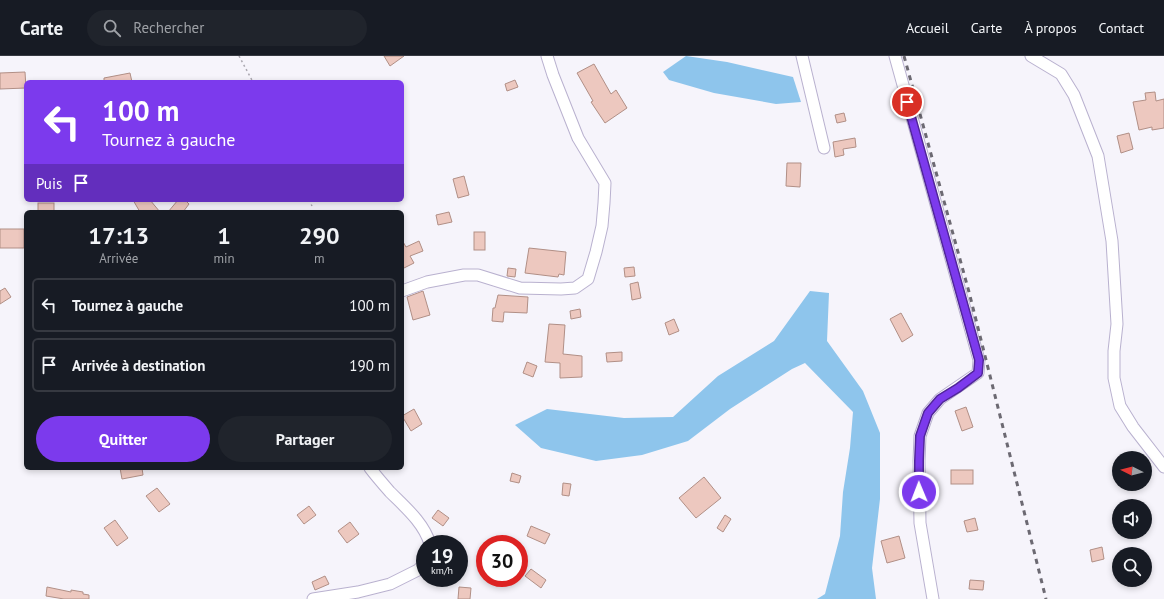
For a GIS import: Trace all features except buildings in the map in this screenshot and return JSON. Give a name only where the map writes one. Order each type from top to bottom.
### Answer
[{"type":"street","points":[[404,290],[427,282],[464,275],[478,276],[520,288],[574,288],[588,279],[602,226],[605,183],[578,138],[547,56]]},
{"type":"street","points":[[802,56],[824,148]]},
{"type":"street","points":[[894,56],[979,360],[978,373],[940,399],[928,413],[920,436],[920,523],[932,599]]},
{"type":"street","points":[[1031,56],[1061,74],[1074,95],[1098,156],[1112,241],[1118,324],[1114,351],[1114,378],[1120,406],[1133,428],[1164,467]]},
{"type":"street","points":[[372,470],[416,518],[428,535]]},
{"type":"street","points":[[313,599],[358,592],[390,584],[416,571]]},
{"type":"path","points":[[239,56],[252,80]]},
{"type":"path","points":[[310,202],[312,206]]},
{"type":"water","points":[[686,56],[727,62],[793,77],[801,102],[776,104],[714,93],[669,80],[663,72]]},
{"type":"water","points":[[810,291],[829,293],[827,341],[863,391],[880,433],[880,499],[872,568],[876,599],[817,599],[825,594],[840,536],[843,492],[850,448],[853,412],[805,363],[792,369],[730,409],[688,441],[642,455],[596,461],[541,448],[515,425],[547,409],[624,418],[673,417],[718,376],[774,341]]},
{"type":"railway","points":[[904,56],[969,292],[1046,599]]},
{"type":"route","points":[[907,102],[979,360],[978,373],[940,399],[928,413],[920,436],[919,492]]}]
